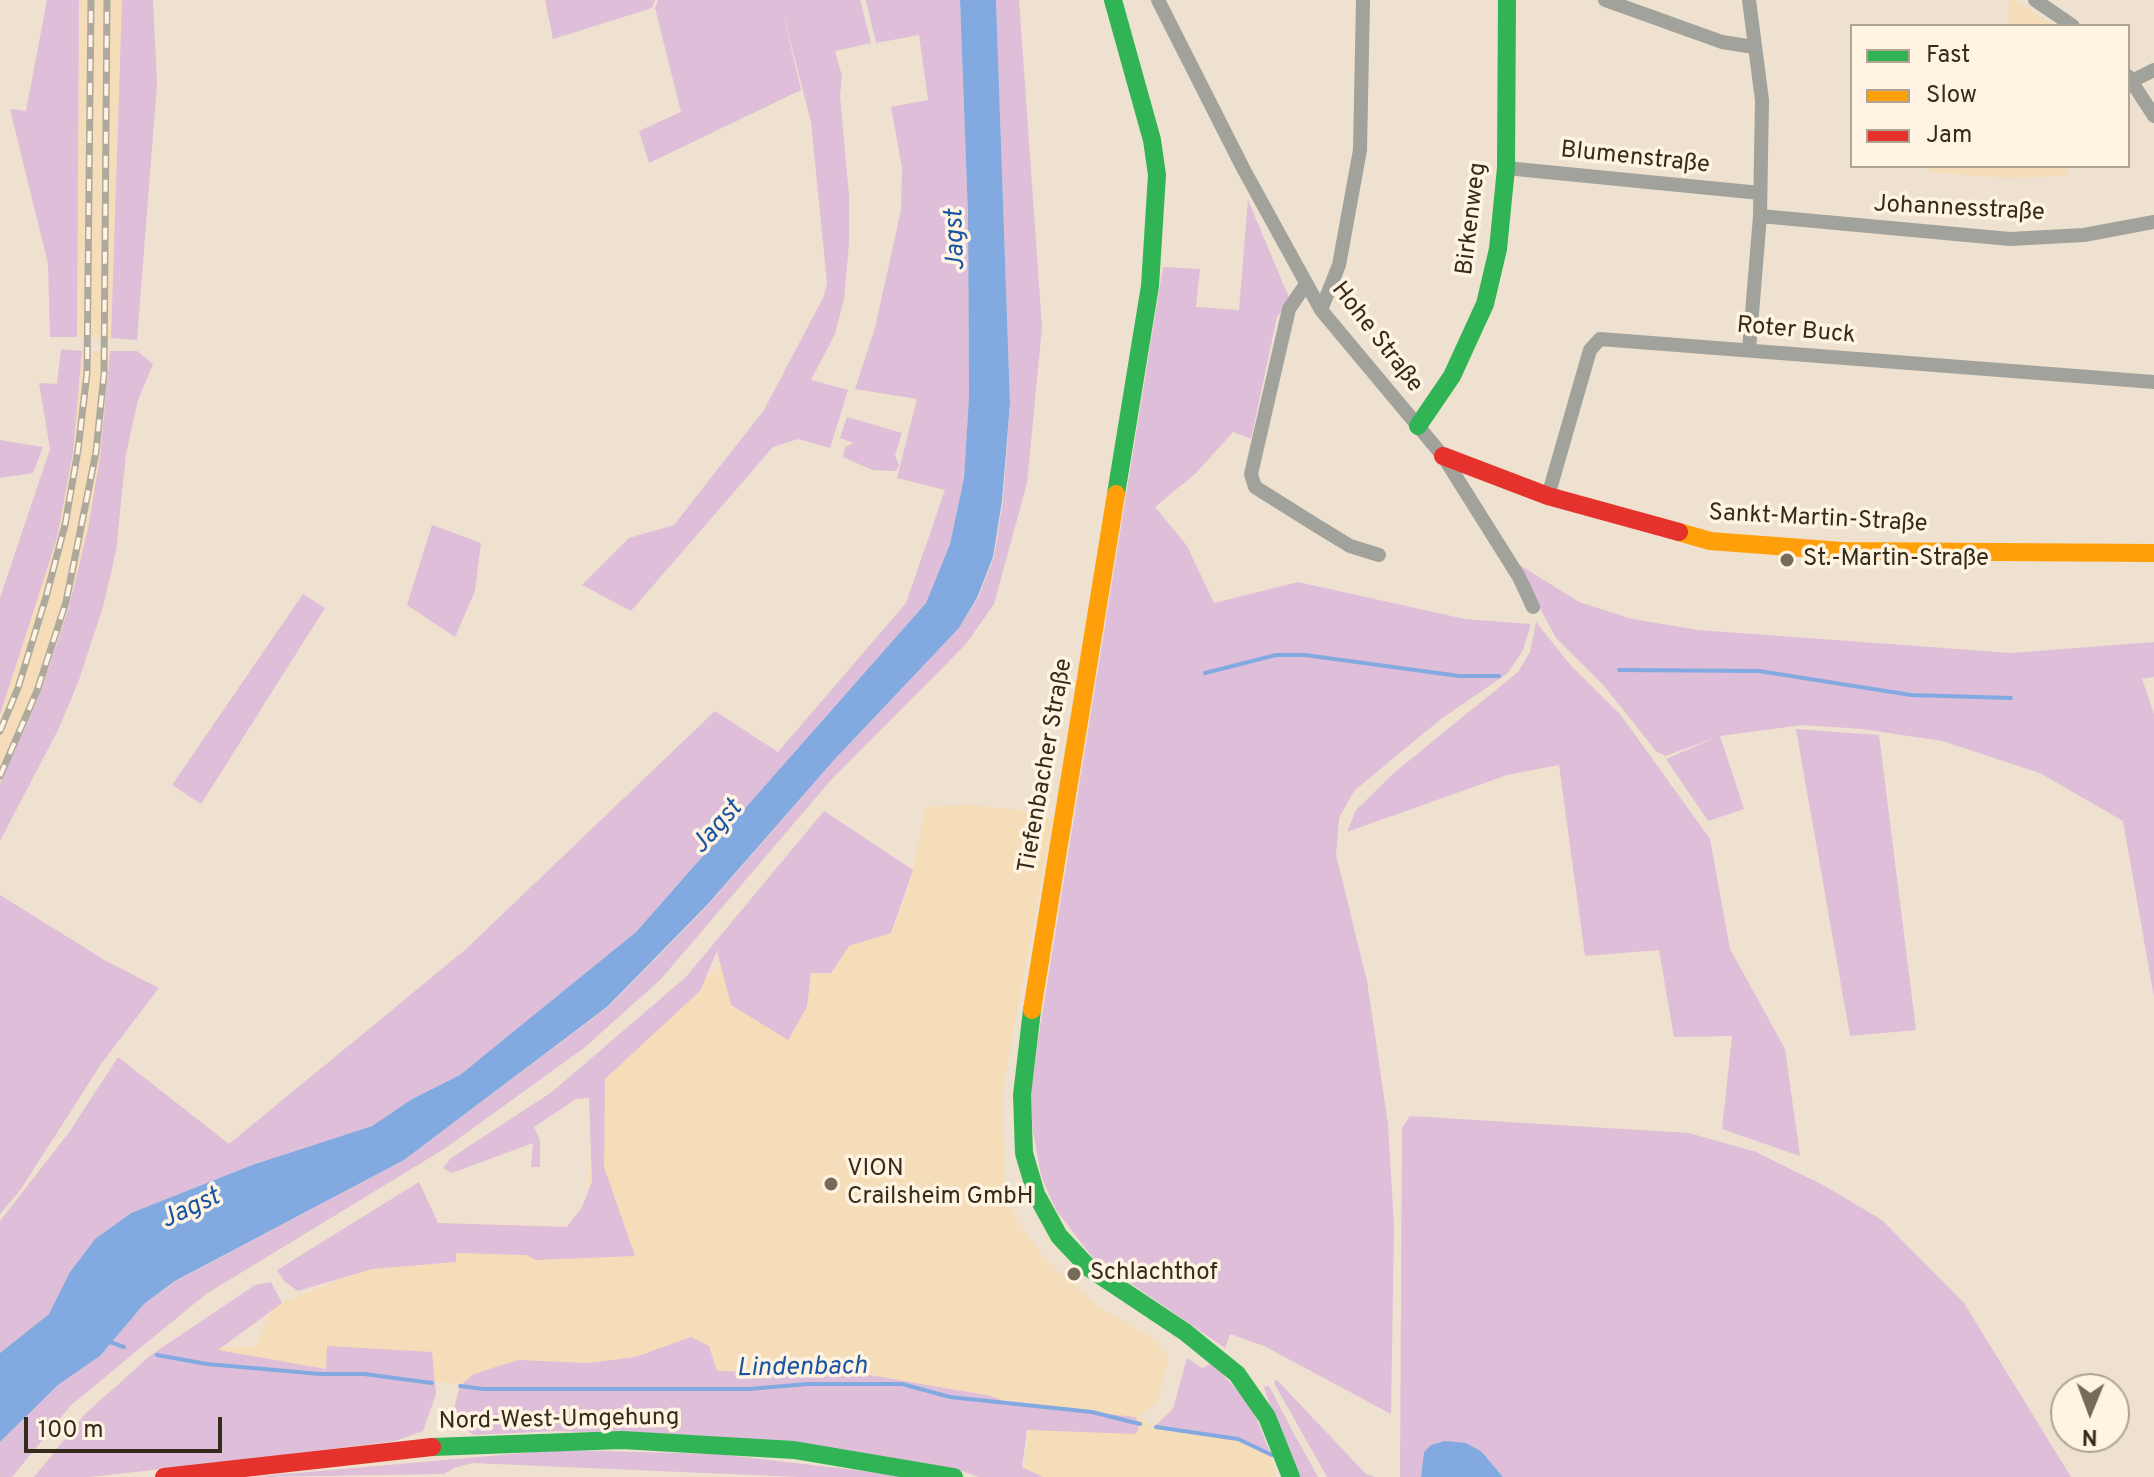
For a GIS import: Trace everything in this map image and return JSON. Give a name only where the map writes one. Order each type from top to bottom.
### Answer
[{"type":"main road","name":"Tiefenbacher Straße","points":[[1113,0],[1152,140],[1157,175],[1156,228],[1146,317],[1025,1054],[1022,1095],[1024,1153],[1028,1172],[1047,1217],[1073,1252],[1112,1285],[1223,1361],[1256,1398],[1278,1441],[1291,1477]]},
{"type":"main road","name":"Birkenweg","points":[[1418,426],[1452,376],[1485,304],[1498,249],[1506,168],[1507,0]]},
{"type":"main road","name":"Sankt-Martin-Straße","points":[[1443,456],[1548,496],[1705,540],[1764,546],[2154,553]]},
{"type":"main road","name":"Nord-West-Umgehung","points":[[164,1477],[440,1446],[622,1440],[794,1450],[954,1477]]},
{"type":"main road","name":"Tiefenbacher Straße","points":[[1278,1441],[1284,1477]]},
{"type":"street","name":"Hohe Straße","points":[[1158,0],[1321,310],[1443,456],[1519,577],[1533,607]]},
{"type":"street","points":[[1321,310],[1339,265],[1360,150],[1363,0]]},
{"type":"street","points":[[1605,0],[1722,42],[1754,47]]},
{"type":"street","points":[[1749,0],[1762,100],[1760,216],[1749,350]]},
{"type":"street","points":[[2035,0],[2070,24]]},
{"type":"street","points":[[2154,70],[2130,78],[2154,116]]},
{"type":"street","name":"Blumenstraße","points":[[1506,168],[1760,193]]},
{"type":"street","name":"Johannesstraße","points":[[1760,216],[2010,239],[2084,235],[2154,222]]},
{"type":"street","points":[[1306,284],[1289,309],[1251,474],[1255,487],[1302,517],[1350,546],[1379,555]]},
{"type":"street","name":"Roter Buck","points":[[1548,496],[1590,350],[1600,339],[2154,382]]},
{"type":"shaded area","points":[[47,0],[79,0],[77,337],[50,337],[48,264],[10,109],[26,111]]},
{"type":"shaded area","points":[[79,0],[122,0],[111,338],[77,337]]},
{"type":"shaded area","points":[[122,0],[153,0],[157,84],[137,340],[111,338]]},
{"type":"shaded area","points":[[545,0],[655,0],[652,8],[553,39]]},
{"type":"shaded area","points":[[658,0],[860,0],[871,43],[835,51],[842,76],[840,97],[849,195],[849,243],[844,299],[835,334],[811,380],[848,390],[830,448],[798,439],[773,447],[631,611],[582,585],[629,538],[674,525],[764,410],[824,296],[827,283],[811,122],[782,9],[801,90],[649,163],[639,131],[681,112],[655,8]]},
{"type":"shaded area","points":[[866,0],[960,0],[968,216],[969,396],[964,478],[950,544],[926,603],[636,932],[527,1021],[460,1075],[412,1099],[372,1126],[252,1165],[131,1213],[95,1239],[70,1272],[49,1314],[0,1353],[0,1221],[70,1131],[118,1057],[229,1144],[465,950],[715,711],[778,752],[906,603],[945,490],[897,478],[917,399],[855,389],[875,328],[901,210],[902,168],[891,107],[928,100],[919,35],[876,43]]},
{"type":"shaded area","points":[[996,0],[1019,0],[1042,327],[1027,483],[994,604],[966,644],[831,780],[661,979],[584,1048],[444,1149],[206,1294],[71,1405],[12,1477],[0,1477],[0,1442],[58,1385],[100,1356],[144,1304],[176,1281],[404,1160],[608,1007],[709,904],[834,760],[959,628],[978,598],[994,557],[1003,501],[1010,403]]},
{"type":"shaded area","points":[[2010,0],[2014,0],[2052,24],[2007,24]]},
{"type":"shaded area","points":[[1930,168],[2066,168],[2068,176],[2007,178],[1929,172]]},
{"type":"shaded area","points":[[1248,200],[1290,300],[1277,317],[1251,439],[1233,432],[1196,473],[1155,507],[1187,546],[1214,603],[1298,582],[1465,619],[1531,624],[1523,650],[1508,673],[1441,719],[1354,791],[1339,818],[1336,855],[1367,981],[1388,1124],[1394,1225],[1391,1414],[1264,1346],[1230,1334],[1225,1348],[1092,1257],[1056,1210],[1041,1176],[1033,1130],[1030,1100],[1038,1040],[1163,267],[1200,269],[1196,307],[1239,310]]},
{"type":"shaded area","points":[[61,349],[82,351],[73,452],[57,538],[0,715],[0,598],[50,449],[39,383],[57,384]]},
{"type":"shaded area","points":[[82,351],[110,351],[100,457],[88,529],[69,607],[39,696],[0,784],[0,715],[57,538],[73,452]]},
{"type":"shaded area","points":[[110,351],[137,351],[153,364],[138,400],[126,454],[116,551],[103,607],[79,680],[59,728],[0,841],[0,784],[39,696],[69,607],[88,529],[100,457]]},
{"type":"shaded area","points":[[847,417],[902,433],[895,455],[899,465],[896,471],[872,470],[843,457],[845,447],[854,443],[840,438]]},
{"type":"shaded area","points":[[0,440],[43,447],[33,473],[0,478]]},
{"type":"shaded area","points":[[432,525],[481,543],[475,591],[455,637],[407,605]]},
{"type":"shaded area","points":[[1515,562],[1579,602],[1632,619],[1698,630],[2012,653],[2154,642],[2154,677],[2142,679],[2154,714],[2154,997],[2123,821],[2040,773],[1942,741],[1862,729],[1803,725],[1720,736],[1744,809],[1708,821],[1666,759],[1717,737],[1665,756],[1656,751],[1605,687],[1556,638]]},
{"type":"shaded area","points":[[303,594],[325,608],[201,804],[172,785]]},
{"type":"shaded area","points":[[1536,622],[1572,667],[1620,714],[1710,839],[1730,949],[1785,1049],[1800,1156],[1722,1129],[1732,1036],[1674,1037],[1659,950],[1585,956],[1559,765],[1507,775],[1347,832],[1356,810],[1395,772],[1518,672],[1530,652]]},
{"type":"shaded area","points":[[1796,729],[1879,735],[1916,1030],[1850,1036]]},
{"type":"shaded area","name":"VION Crailsheim GmbH","points":[[971,805],[1017,810],[1053,819],[1002,1094],[1004,1193],[1020,1225],[1047,1261],[1102,1309],[1151,1337],[1169,1358],[1157,1403],[1139,1416],[1153,1428],[1237,1440],[1272,1457],[1275,1477],[1036,1477],[1024,1472],[1032,1403],[950,1395],[482,1387],[362,1372],[207,1362],[212,1347],[256,1347],[273,1306],[371,1268],[403,1221],[396,1194],[417,1184],[437,1223],[588,1227],[594,1060],[721,966],[731,1005],[807,1006],[811,973],[831,973],[849,946],[891,933],[908,891],[926,807]]},
{"type":"shaded area","points":[[824,811],[913,870],[891,933],[849,946],[831,973],[811,973],[807,1007],[788,1040],[731,1005],[717,951],[700,991],[605,1079],[604,1167],[635,1256],[536,1260],[526,1255],[456,1253],[456,1262],[372,1269],[298,1291],[284,1281],[277,1270],[419,1182],[438,1223],[567,1227],[582,1207],[592,1182],[589,1098],[576,1099],[534,1127],[540,1140],[540,1167],[531,1167],[533,1143],[452,1173],[443,1168],[451,1158],[552,1092],[686,977]]},
{"type":"shaded area","points":[[0,895],[106,961],[159,988],[101,1064],[21,1189],[0,1214]]},
{"type":"shaded area","points":[[1410,1116],[1689,1133],[1756,1152],[1823,1185],[1882,1220],[1964,1303],[2050,1443],[2050,1453],[2056,1453],[2071,1477],[1503,1477],[1482,1452],[1424,1452],[1421,1477],[1400,1477],[1402,1128]]},
{"type":"shaded area","points":[[271,1282],[282,1303],[218,1350],[326,1369],[327,1346],[432,1352],[436,1394],[423,1431],[395,1441],[217,1463],[89,1477],[34,1477],[86,1413],[151,1355],[255,1285]]},
{"type":"shaded area","points":[[691,1337],[709,1346],[717,1371],[870,1375],[991,1396],[1012,1404],[1136,1417],[1139,1428],[1136,1434],[1027,1430],[1022,1467],[1043,1477],[979,1477],[953,1468],[718,1438],[556,1431],[473,1435],[452,1416],[460,1386],[472,1375],[492,1368],[519,1360],[588,1363],[635,1357]]},
{"type":"shaded area","points":[[1187,1358],[1202,1368],[1212,1363],[1251,1405],[1272,1457],[1237,1440],[1153,1428],[1173,1409]]},
{"type":"shaded area","points":[[1276,1379],[1366,1474],[1375,1477],[1327,1477],[1274,1383]]},
{"type":"shaded area","points":[[1269,1386],[1318,1477],[1294,1477],[1264,1387]]},
{"type":"shaded area","points":[[557,1450],[718,1454],[915,1477],[798,1477],[472,1463],[444,1474],[252,1477]]},
{"type":"water","name":"Jagst","points":[[960,0],[996,0],[1010,403],[1002,501],[993,557],[977,598],[959,628],[834,760],[708,904],[607,1007],[404,1160],[175,1281],[144,1304],[100,1356],[58,1385],[0,1442],[0,1353],[49,1314],[70,1272],[95,1239],[131,1213],[252,1165],[372,1126],[412,1099],[460,1075],[636,932],[926,603],[950,544],[964,478],[969,396],[968,216]]},
{"type":"water","points":[[1445,1441],[1466,1443],[1482,1452],[1503,1477],[1421,1477],[1424,1452],[1431,1445]]},
{"type":"waterway","points":[[1205,673],[1276,655],[1305,655],[1459,676],[1499,676]]},
{"type":"waterway","points":[[1619,670],[1759,671],[1911,695],[2011,698]]},
{"type":"waterway","name":"Lindenbach","points":[[107,1341],[124,1347]]},
{"type":"waterway","name":"Lindenbach","points":[[157,1355],[207,1364],[320,1374],[364,1374],[432,1383]]},
{"type":"waterway","name":"Lindenbach","points":[[460,1386],[483,1389],[749,1389],[807,1384],[902,1384],[950,1397],[1092,1412],[1140,1424]]},
{"type":"waterway","name":"Lindenbach","points":[[1156,1427],[1238,1439],[1272,1455]]},
{"type":"railway","points":[[0,731],[18,688],[46,597],[65,525],[78,450],[87,373],[91,0]]},
{"type":"railway","points":[[0,776],[37,691],[66,602],[96,452],[104,374],[107,0]]},
{"type":"traffic: fast","points":[[1113,0],[1152,140],[1157,175],[1150,286],[1116,494]]},
{"type":"traffic: fast","points":[[1418,426],[1452,376],[1485,304],[1498,249],[1506,168],[1507,0]]},
{"type":"traffic: fast","points":[[1032,1010],[1022,1095],[1024,1153],[1036,1194],[1059,1236],[1089,1268],[1185,1332],[1237,1374],[1267,1417],[1291,1477]]},
{"type":"traffic: fast","points":[[432,1447],[622,1440],[794,1450],[954,1477]]},
{"type":"traffic: slow","points":[[1032,1010],[1116,494]]},
{"type":"traffic: slow","points":[[1679,532],[1710,541],[1842,551],[2154,553]]},
{"type":"traffic: jam","points":[[1443,456],[1548,496],[1679,532]]},
{"type":"traffic: jam","points":[[164,1477],[432,1447]]},
{"type":"place","name":"St.-Martin-Straße","points":[[1787,560]]},
{"type":"place","name":"VION Crailsheim GmbH","points":[[831,1184]]},
{"type":"place","name":"Schlachthof","points":[[1074,1274]]}]
